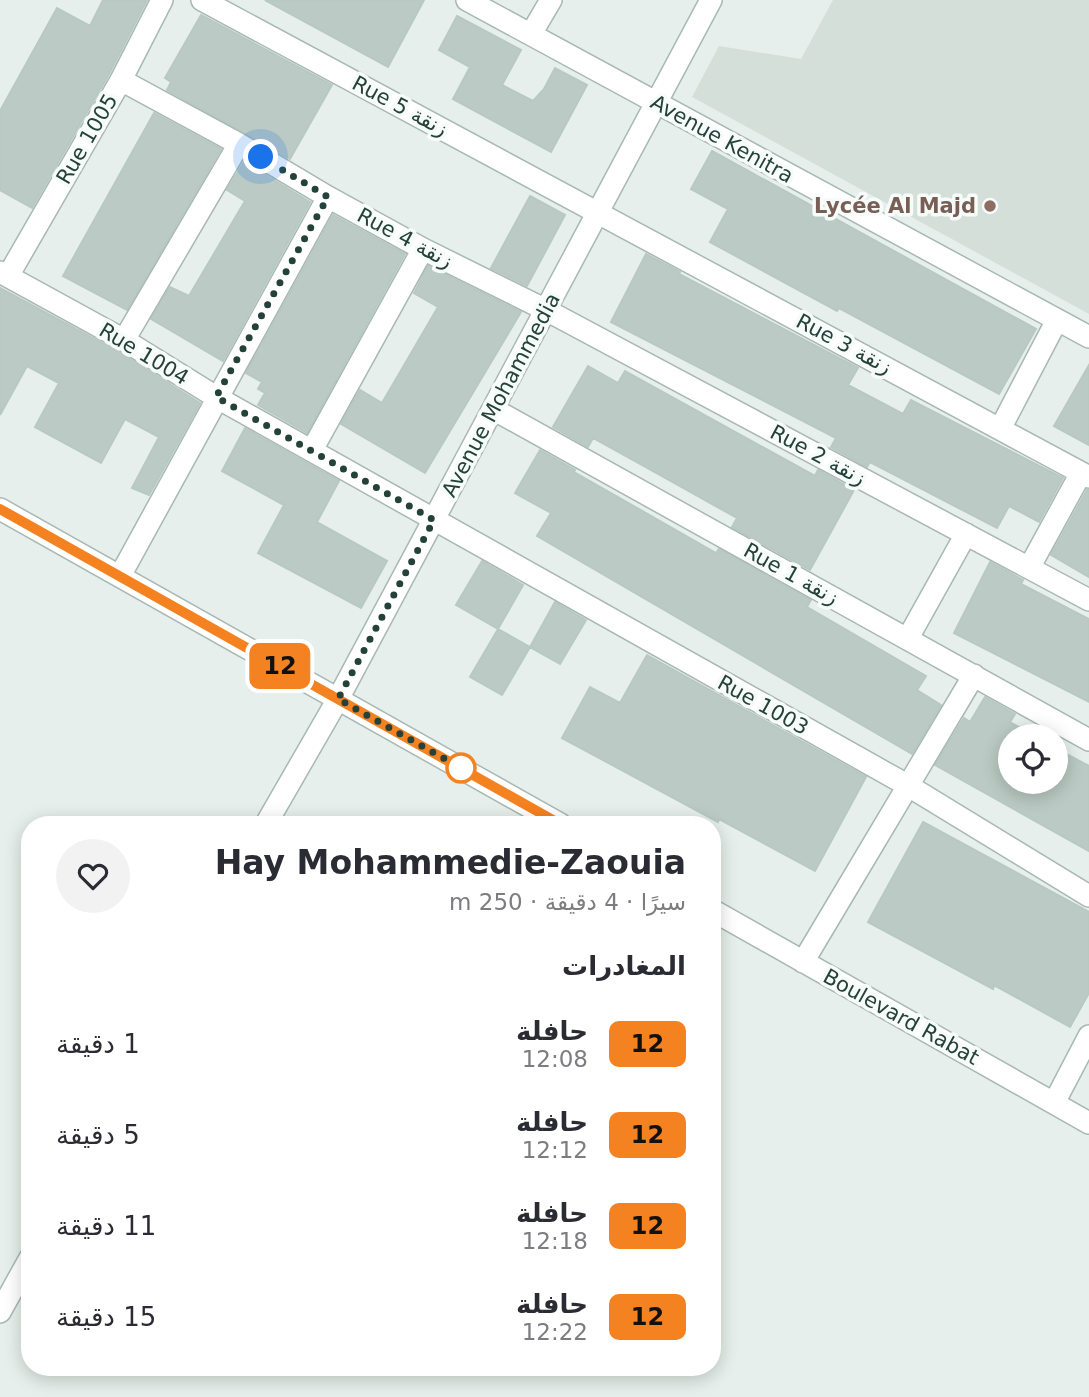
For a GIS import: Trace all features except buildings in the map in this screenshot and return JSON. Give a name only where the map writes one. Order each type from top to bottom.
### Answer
[{"type":"street","name":"Rue 1005","points":[[4,274],[121,80],[162,0]]},
{"type":"street","name":"Rue 5 زنقة","points":[[202,0],[598,211]]},
{"type":"street","name":"Avenue Kenitra","points":[[467,0],[1089,337]]},
{"type":"street","points":[[531,34],[551,0]]},
{"type":"street","name":"Avenue Mohammedia","points":[[270,816],[338,699],[711,0]]},
{"type":"street","name":"Rue 4 زنقة","points":[[121,80],[423,249],[546,310]]},
{"type":"street","points":[[124,340],[239,144]]},
{"type":"street","points":[[120,576],[328,197]]},
{"type":"street","name":"Rue 3 زنقة","points":[[598,211],[1085,475]]},
{"type":"street","points":[[312,450],[423,249]]},
{"type":"street","name":"Rue 1004","points":[[4,274],[124,340],[216,397],[434,520]]},
{"type":"street","name":"Rue 2 زنقة","points":[[546,310],[1089,600]]},
{"type":"street","points":[[1000,429],[1057,320]]},
{"type":"street","name":"Rue 1 زنقة","points":[[493,409],[1089,740]]},
{"type":"street","points":[[1029,568],[1085,475]]},
{"type":"street","points":[[0,509],[546,816]]},
{"type":"street","name":"Rue 1003","points":[[434,520],[907,785],[1089,896]]},
{"type":"street","points":[[908,638],[966,534]]},
{"type":"street","points":[[803,962],[974,675]]},
{"type":"street","name":"Boulevard Rabat","points":[[721,915],[1089,1123]]},
{"type":"street","points":[[1054,1103],[1089,1036]]},
{"type":"street","points":[[0,1313],[21,1274]]},
{"type":"shaded area","name":"Lycée Al Majd","points":[[833,0],[1089,0],[1089,314],[692,97],[719,46],[801,59]]},
{"type":"bus line","name":"12","points":[[0,509],[546,816]]},
{"type":"place","name":"Lycée Al Majd","points":[[990,206]]},
{"type":"route","points":[[261,157],[328,197],[216,397],[434,520],[338,699],[461,768]]}]
